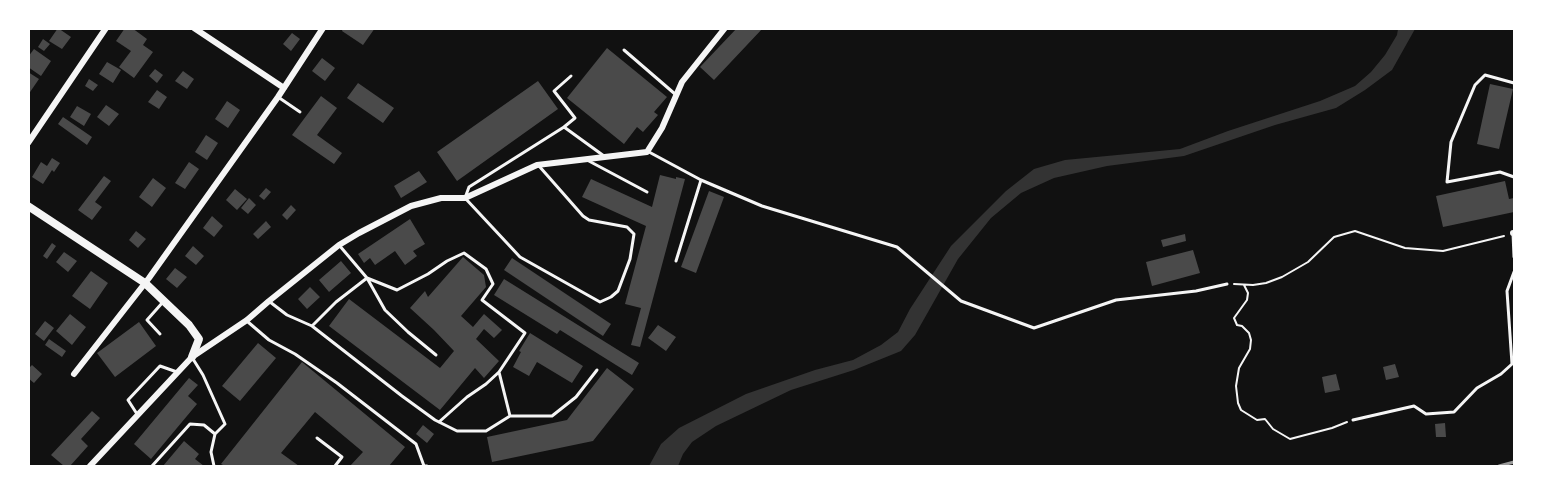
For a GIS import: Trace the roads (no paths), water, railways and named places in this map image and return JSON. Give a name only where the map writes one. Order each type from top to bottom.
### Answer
[{"type":"street","points":[[28,144],[106,28]]},
{"type":"street","points":[[194,28],[284,88]]},
{"type":"street","points":[[74,374],[145,283],[278,97],[323,28]]},
{"type":"street","points":[[90,466],[192,357],[247,320],[339,245],[359,233],[411,206],[441,198],[465,198],[537,165],[647,152],[662,128],[682,82],[725,28]]},
{"type":"street","points":[[28,206],[145,283],[189,325],[199,339],[216,341]]},
{"type":"street","points":[[192,357],[199,339]]},
{"type":"lane","points":[[624,50],[676,95]]},
{"type":"lane","points":[[1515,83],[1485,75],[1474,85],[1451,142],[1447,182],[1500,172],[1515,177]]},
{"type":"lane","points":[[537,165],[583,216],[590,220],[627,227],[634,234],[630,259],[618,291],[610,297],[600,302],[520,257],[465,198],[469,188],[575,118],[554,91],[571,76]]},
{"type":"lane","points":[[278,97],[300,112]]},
{"type":"lane","points":[[564,127],[605,157]]},
{"type":"lane","points":[[647,152],[701,180],[762,206],[897,247],[961,301],[1034,328],[1116,300],[1196,291],[1227,284]]},
{"type":"lane","points":[[586,159],[647,192]]},
{"type":"lane","points":[[676,261],[701,180]]},
{"type":"lane","points":[[1514,233],[1515,257]]},
{"type":"lane","points":[[339,245],[367,278],[385,310],[397,323],[436,355]]},
{"type":"lane","points":[[367,278],[397,290],[464,253],[486,269],[493,284],[482,300],[525,333],[499,372],[439,422]]},
{"type":"lane","points":[[1353,420],[1414,406],[1426,414],[1454,412],[1477,388],[1501,374],[1512,364],[1507,291],[1515,272]]},
{"type":"lane","points":[[312,326],[336,302],[367,278]]},
{"type":"lane","points":[[160,334],[147,320],[164,301]]},
{"type":"lane","points":[[268,301],[286,315],[312,326],[402,396],[439,422],[458,431],[486,430],[510,416],[552,416],[576,397],[597,370]]},
{"type":"lane","points":[[247,320],[269,340],[295,354],[337,383],[416,444],[425,466]]},
{"type":"lane","points":[[192,357],[203,375],[225,424],[214,434],[211,452],[214,466]]},
{"type":"lane","points":[[138,415],[128,400],[160,366],[178,372]]},
{"type":"lane","points":[[499,372],[510,416]]},
{"type":"lane","points":[[152,466],[190,424],[204,425],[214,434]]},
{"type":"lane","points":[[317,438],[342,457],[335,466]]},
{"type":"railway","points":[[1499,466],[1514,462]]}]
